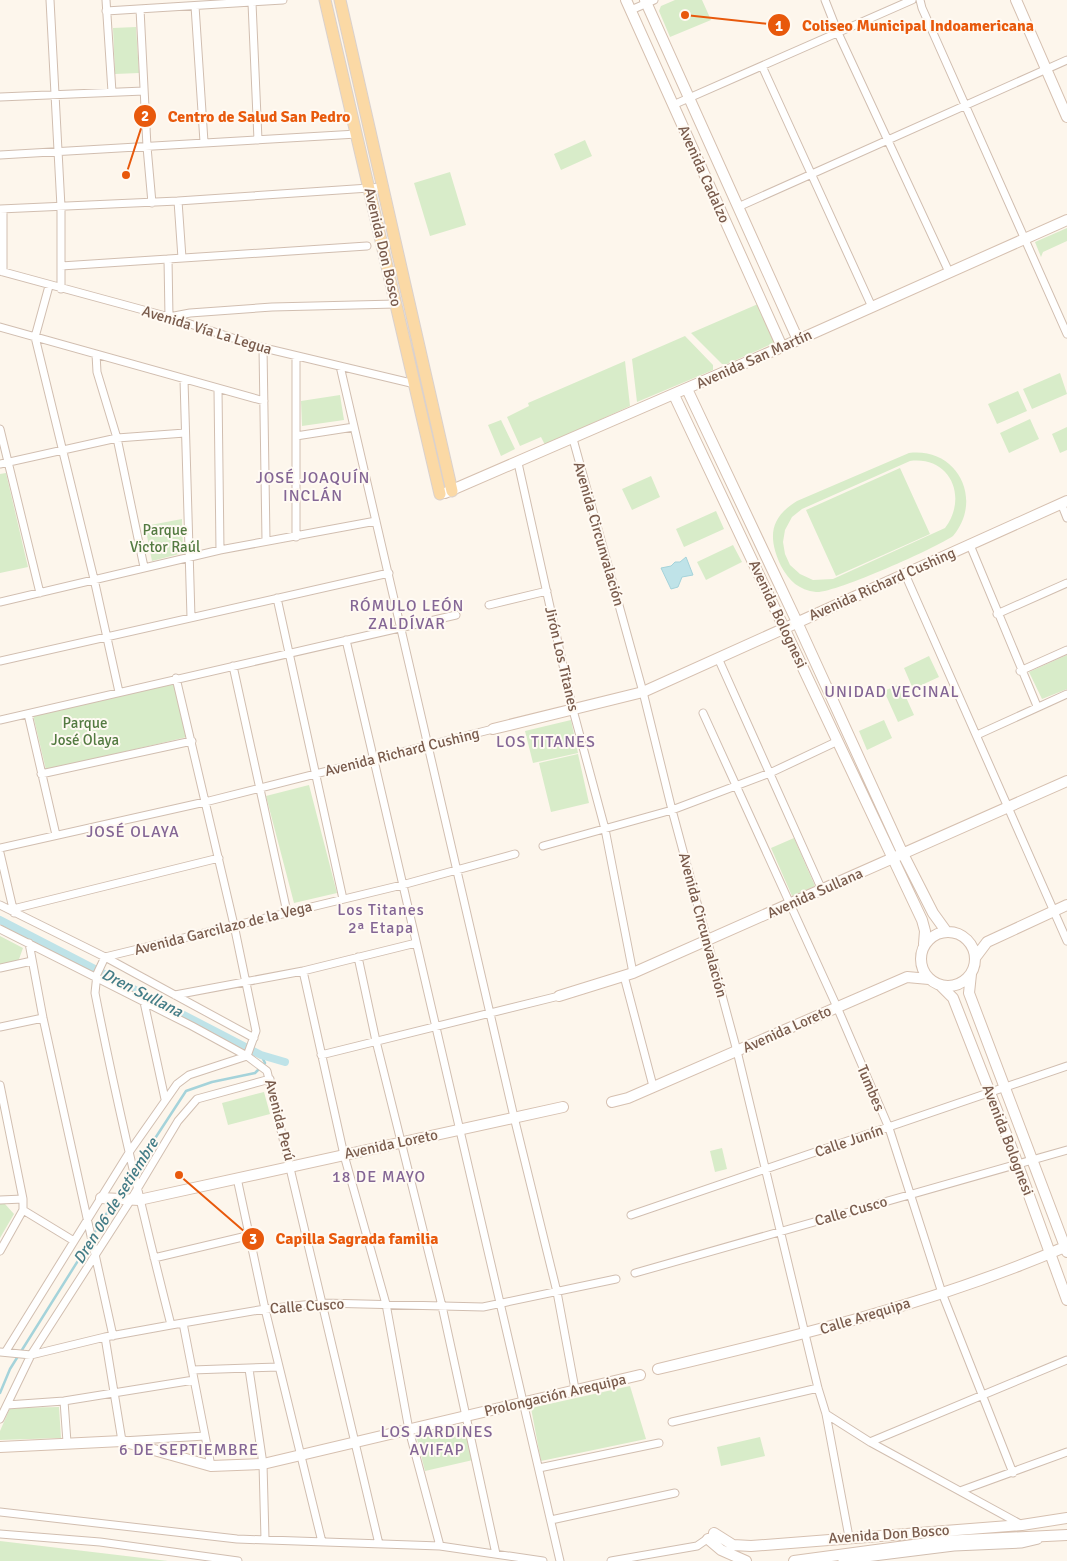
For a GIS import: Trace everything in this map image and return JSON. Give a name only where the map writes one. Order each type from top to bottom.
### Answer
[{"type":"main road","name":"Avenida Don Bosco","points":[[324,0],[370,189],[440,494]]},
{"type":"main road","name":"Avenida Don Bosco","points":[[340,0],[452,491]]},
{"type":"main road","name":"Avenida Cadalzo","points":[[626,0],[782,348]]},
{"type":"main road","points":[[1016,0],[1067,117]]},
{"type":"main road","name":"Avenida Cadalzo","points":[[649,1],[689,98],[798,340]]},
{"type":"main road","name":"Avenida San Martín","points":[[440,494],[452,491],[782,348],[1067,220]]},
{"type":"main road","name":"Avenida Bolognesi","points":[[686,389],[798,622],[902,852],[932,913],[946,931]]},
{"type":"main road","name":"Avenida Bolognesi","points":[[674,395],[922,920],[925,932],[924,944]]},
{"type":"main road","name":"Avenida Richard Cushing","points":[[493,729],[643,692],[1064,502]]},
{"type":"main road","name":"Avenida Sullana","points":[[559,996],[628,974],[1067,781]]},
{"type":"main road","points":[[975,958],[972,945],[967,939],[961,935],[946,931],[934,935],[924,944],[920,956],[907,976],[929,979],[941,986],[958,985],[971,974],[975,958],[987,942],[1067,905]]},
{"type":"main road","points":[[967,939],[987,942]]},
{"type":"main road","points":[[920,956],[922,968],[929,979]]},
{"type":"main road","name":"Avenida Bolognesi","points":[[971,974],[969,993],[1066,1248]]},
{"type":"main road","name":"Avenida Loreto","points":[[612,1102],[628,1098],[907,976]]},
{"type":"main road","name":"Avenida Bolognesi","points":[[941,986],[953,998],[1018,1164],[1067,1300]]},
{"type":"main road","name":"Avenida Loreto","points":[[101,1198],[135,1200],[563,1107]]},
{"type":"main road","name":"Calle Arequipa","points":[[658,1369],[805,1334],[942,1293],[1066,1248]]},
{"type":"main road","name":"Prolongación Arequipa","points":[[0,1447],[67,1442],[122,1441],[211,1466],[263,1464],[640,1375]]},
{"type":"main road","name":"Avenida Don Bosco","points":[[711,1536],[739,1546],[1022,1525],[1067,1518]]},
{"type":"main road","name":"Avenida Don Bosco","points":[[794,1561],[943,1541],[1064,1535]]},
{"type":"main road","points":[[711,1536],[721,1550],[746,1561]]},
{"type":"street","points":[[50,0],[61,207],[61,289]]},
{"type":"street","points":[[106,0],[112,92]]},
{"type":"street","points":[[106,10],[284,0]]},
{"type":"street","points":[[826,0],[838,33],[949,272]]},
{"type":"street","points":[[673,105],[912,0]]},
{"type":"street","points":[[920,0],[1067,334]]},
{"type":"street","points":[[631,10],[649,1]]},
{"type":"street","points":[[252,3],[258,140]]},
{"type":"street","points":[[195,6],[204,142]]},
{"type":"street","points":[[140,9],[147,147],[152,203]]},
{"type":"street","points":[[738,207],[1067,60]]},
{"type":"street","points":[[762,66],[872,307]]},
{"type":"street","points":[[0,97],[144,91]]},
{"type":"street","points":[[0,156],[357,134]]},
{"type":"street","points":[[1,271],[1,209],[178,202],[384,187]]},
{"type":"street","points":[[178,202],[182,258]]},
{"type":"street","points":[[61,266],[367,246]]},
{"type":"street","points":[[168,259],[169,317],[190,313],[272,307],[396,304]]},
{"type":"street","name":"Avenida Vía La Legua","points":[[1,271],[49,286],[169,317],[263,348],[415,384]]},
{"type":"street","points":[[49,286],[35,337],[61,450],[94,579],[119,692]]},
{"type":"street","points":[[0,327],[264,402]]},
{"type":"street","points":[[263,348],[266,540]]},
{"type":"street","points":[[96,354],[96,372],[116,438],[144,567]]},
{"type":"street","points":[[296,356],[296,536]]},
{"type":"street","points":[[340,366],[514,1117],[557,1292],[575,1389]]},
{"type":"street","points":[[184,380],[191,617]]},
{"type":"street","points":[[218,390],[220,550]]},
{"type":"street","points":[[296,436],[354,427]]},
{"type":"street","points":[[0,429],[40,593]]},
{"type":"street","points":[[0,464],[116,438],[185,433]]},
{"type":"street","name":"Avenida Circunvalación","points":[[573,439],[643,692],[672,810],[737,1051],[818,1388],[826,1414],[849,1537]]},
{"type":"street","name":"Jirón Los Titanes","points":[[518,462],[573,710],[605,829],[628,974],[653,1086]]},
{"type":"street","points":[[1064,502],[1067,518]]},
{"type":"street","points":[[0,602],[266,540],[376,521]]},
{"type":"street","points":[[970,545],[1020,671],[1037,706]]},
{"type":"street","points":[[0,661],[388,573]]},
{"type":"street","points":[[905,574],[1067,940]]},
{"type":"street","points":[[997,614],[1067,583]]},
{"type":"street","points":[[489,605],[547,591]]},
{"type":"street","points":[[277,598],[343,899]]},
{"type":"street","points":[[0,720],[456,615]]},
{"type":"street","points":[[346,640],[560,1561]]},
{"type":"street","points":[[1020,671],[1067,650]]},
{"type":"street","points":[[718,658],[822,890]]},
{"type":"street","points":[[233,666],[287,912]]},
{"type":"street","points":[[3,1352],[130,1151],[176,1084],[189,1075],[248,1055],[256,1031],[234,924],[176,678]]},
{"type":"street","points":[[977,735],[1037,706],[1067,694]]},
{"type":"street","name":"Tumbes","points":[[703,713],[837,1007],[888,1128],[908,1194],[942,1293],[1013,1473]]},
{"type":"street","points":[[28,714],[56,835]]},
{"type":"street","name":"Avenida Richard Cushing","points":[[0,848],[205,802],[493,729]]},
{"type":"street","points":[[41,774],[192,741]]},
{"type":"street","points":[[543,846],[672,810],[770,773],[838,741]]},
{"type":"street","points":[[0,853],[14,911]]},
{"type":"street","name":"Avenida Garcilazo de la Vega","points":[[104,960],[234,924],[402,885],[515,854]]},
{"type":"street","points":[[14,911],[219,858]]},
{"type":"street","points":[[0,905],[175,995],[253,1041]]},
{"type":"street","name":"Avenida Perú","points":[[0,929],[97,976],[248,1055],[267,1071],[379,1544]]},
{"type":"street","points":[[30,943],[43,1018],[113,1336]]},
{"type":"street","points":[[175,995],[245,980],[303,971],[416,943]]},
{"type":"street","points":[[358,957],[400,1142],[442,1306],[496,1554]]},
{"type":"street","points":[[0,1419],[32,1355],[95,1257],[135,1200],[137,1188],[130,1151],[95,992],[97,976],[104,960]]},
{"type":"street","points":[[0,968],[32,961]]},
{"type":"street","points":[[303,971],[344,1155],[386,1304],[409,1430],[440,1546]]},
{"type":"street","points":[[321,1055],[559,996]]},
{"type":"street","points":[[144,1002],[165,1099]]},
{"type":"street","points":[[0,1027],[43,1018]]},
{"type":"street","name":"Calle Junín","points":[[631,1215],[1067,1066]]},
{"type":"street","points":[[137,1188],[178,1121],[197,1098],[270,1079]]},
{"type":"street","points":[[0,1085],[23,1199],[23,1210],[0,1251]]},
{"type":"street","name":"Calle Cusco","points":[[635,1273],[1067,1150]]},
{"type":"street","points":[[237,1178],[251,1235],[265,1309],[322,1542]]},
{"type":"street","points":[[0,1200],[23,1199]]},
{"type":"street","points":[[135,1200],[154,1258],[171,1325]]},
{"type":"street","points":[[23,1210],[74,1241]]},
{"type":"street","points":[[154,1258],[251,1235]]},
{"type":"street","name":"Calle Cusco","points":[[3,1352],[32,1355],[105,1337],[265,1309],[323,1303],[484,1307],[616,1280]]},
{"type":"street","points":[[183,1323],[211,1466]]},
{"type":"street","points":[[105,1337],[122,1441],[206,1436]]},
{"type":"street","points":[[870,1442],[983,1397],[1067,1360]]},
{"type":"street","points":[[192,1370],[279,1367]]},
{"type":"street","points":[[249,1369],[263,1464],[265,1540]]},
{"type":"street","points":[[7,1405],[64,1401],[194,1380]]},
{"type":"street","points":[[672,1422],[818,1388]]},
{"type":"street","points":[[64,1401],[67,1442]]},
{"type":"street","points":[[826,1414],[870,1442],[1022,1525]]},
{"type":"street","points":[[539,1468],[659,1443]]},
{"type":"street","points":[[960,1491],[1067,1452]]},
{"type":"street","points":[[551,1520],[675,1493]]},
{"type":"street","points":[[0,1512],[237,1538],[440,1546],[543,1561]]},
{"type":"street","points":[[0,1534],[100,1542],[238,1561]]},
{"type":"street","points":[[842,1561],[954,1547],[1021,1544],[1064,1535]]},
{"type":"street","points":[[611,1561],[697,1546],[711,1536]]},
{"type":"green space","points":[[675,0],[702,0],[711,20],[670,37],[659,11],[661,6]]},
{"type":"green space","points":[[136,27],[139,73],[115,74],[113,28]]},
{"type":"green space","points":[[585,140],[592,156],[561,170],[554,154]]},
{"type":"green space","points":[[450,172],[466,225],[430,236],[414,183]]},
{"type":"green space","points":[[1067,228],[1067,241],[1043,252],[1041,257],[1035,242]]},
{"type":"green space","points":[[758,304],[776,339],[774,343],[727,364],[722,364],[691,333]]},
{"type":"green space","points":[[685,336],[713,365],[713,370],[637,402],[632,359]]},
{"type":"green space","points":[[625,361],[630,406],[545,445],[541,437],[520,446],[507,417],[529,406],[528,403]]},
{"type":"green space","points":[[1060,373],[1067,394],[1032,409],[1023,389]]},
{"type":"green space","points":[[1018,391],[1027,411],[997,424],[988,404]]},
{"type":"green space","points":[[340,395],[344,420],[302,426],[301,401]]},
{"type":"green space","points":[[1030,419],[1039,439],[1009,453],[1000,433]]},
{"type":"green space","points":[[501,420],[515,449],[501,456],[488,425]]},
{"type":"green space","points":[[1067,427],[1067,450],[1060,453],[1052,434]]},
{"type":"green space","points":[[909,453],[926,453],[940,458],[952,467],[961,478],[965,492],[966,507],[962,522],[953,536],[943,542],[907,560],[842,586],[816,592],[800,587],[787,576],[781,566],[774,546],[773,538],[776,522],[781,514],[797,501]],"holes":[[[910,461],[924,461],[936,465],[945,472],[955,492],[952,516],[945,528],[833,579],[813,580],[800,574],[790,565],[785,554],[783,542],[785,530],[792,517],[802,509]]]},
{"type":"green space","points":[[900,468],[930,534],[836,576],[806,510]]},
{"type":"green space","points":[[6,473],[28,567],[0,573],[0,474]]},
{"type":"green space","points":[[651,476],[660,497],[632,510],[622,489]]},
{"type":"green space","points":[[716,511],[724,529],[684,547],[676,529]]},
{"type":"green space","name":"Parque Victor Raúl","points":[[182,519],[183,553],[152,561],[145,526]]},
{"type":"green space","points":[[733,545],[742,562],[706,580],[697,562]]},
{"type":"green space","points":[[1067,655],[1067,689],[1042,699],[1029,672]]},
{"type":"green space","points":[[929,656],[939,677],[913,689],[904,668]]},
{"type":"green space","name":"Parque José Olaya","points":[[174,682],[187,737],[46,770],[33,715]]},
{"type":"green space","points":[[900,684],[914,715],[898,722],[884,691]]},
{"type":"green space","points":[[571,720],[578,753],[533,763],[525,731]]},
{"type":"green space","points":[[884,720],[892,738],[867,750],[859,731]]},
{"type":"green space","points":[[578,754],[589,803],[551,812],[539,763]]},
{"type":"green space","points":[[309,785],[337,893],[294,903],[266,796]]},
{"type":"green space","points":[[794,838],[815,886],[792,896],[771,848]]},
{"type":"green space","points":[[0,936],[23,948],[18,962],[0,966]]},
{"type":"green space","points":[[264,1092],[270,1114],[228,1125],[222,1103]]},
{"type":"green space","points":[[722,1148],[727,1169],[715,1172],[710,1151]]},
{"type":"green space","points":[[0,1204],[5,1204],[14,1214],[0,1238]]},
{"type":"green space","points":[[630,1386],[646,1439],[541,1461],[531,1408]]},
{"type":"green space","points":[[59,1407],[61,1438],[0,1440],[0,1431],[10,1408]]},
{"type":"green space","points":[[464,1424],[473,1460],[425,1471],[416,1435]]},
{"type":"green space","points":[[760,1437],[765,1456],[721,1466],[717,1447]]},
{"type":"green space","points":[[0,1541],[168,1561],[0,1561]]},
{"type":"water","points":[[686,557],[693,575],[682,577],[678,587],[671,589],[661,568],[671,566]]},
{"type":"waterway","name":"Dren Sullana","points":[[0,920],[261,1055],[285,1062]]},
{"type":"waterway","name":"Dren 06 de setiembre","points":[[135,1169],[186,1091],[212,1082],[255,1073],[265,1063],[261,1055]]},
{"type":"waterway","name":"Dren 06 de setiembre","points":[[119,1195],[132,1174]]},
{"type":"waterway","name":"Dren 06 de setiembre","points":[[93,1235],[114,1202]]},
{"type":"waterway","name":"Dren 06 de setiembre","points":[[0,1393],[10,1369],[91,1240]]},
{"type":"place","name":"Coliseo Municipal Indoamericana","points":[[685,15]]},
{"type":"place","name":"Centro de Salud San Pedro","points":[[126,175]]},
{"type":"place","name":"Capilla Sagrada familia","points":[[179,1175]]},
{"type":"district","name":"JOSÉ JOAQUÍN INCLÁN","points":[[313,487]]},
{"type":"district","name":"RÓMULO LEÓN ZALDÍVAR","points":[[407,615]]},
{"type":"district","name":"UNIDAD VECINAL","points":[[892,692]]},
{"type":"district","name":"LOS TITANES","points":[[546,742]]},
{"type":"district","name":"JOSÉ OLAYA","points":[[133,832]]},
{"type":"district","name":"Los Titanes 2ª Etapa","points":[[381,919]]},
{"type":"district","name":"18 DE MAYO","points":[[379,1177]]},
{"type":"district","name":"LOS JARDINES AVIFAP","points":[[437,1441]]},
{"type":"district","name":"6 DE SEPTIEMBRE","points":[[189,1450]]}]
